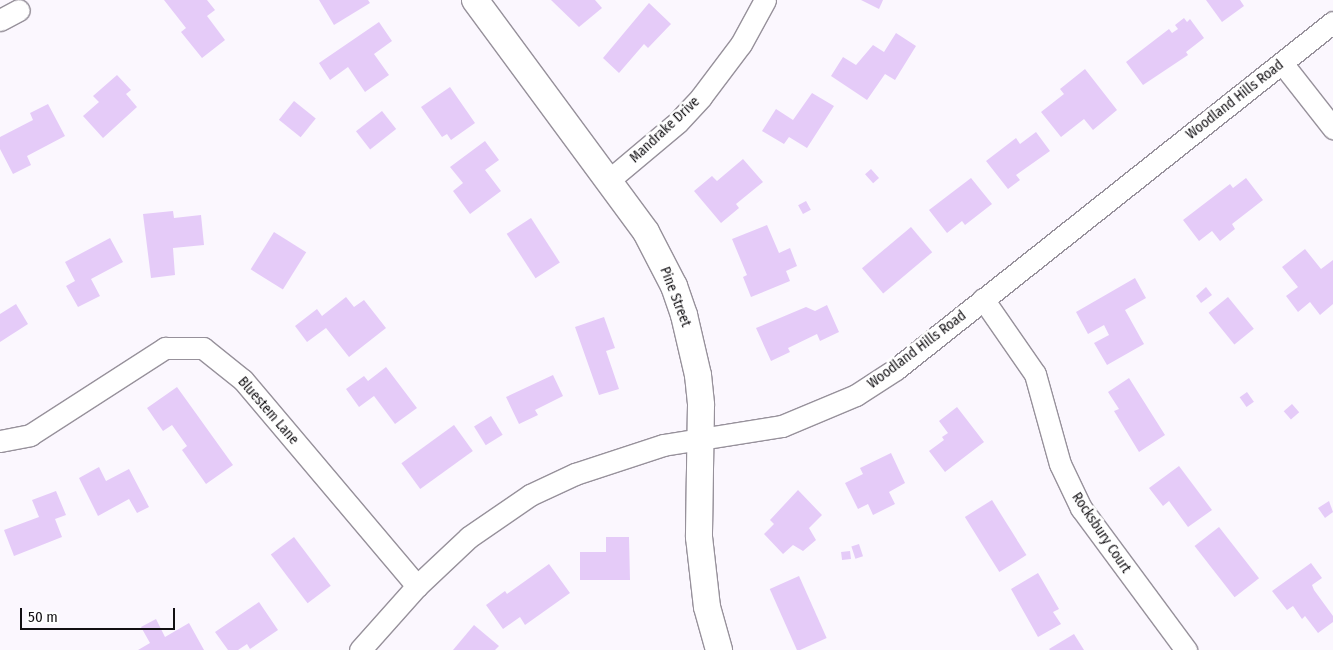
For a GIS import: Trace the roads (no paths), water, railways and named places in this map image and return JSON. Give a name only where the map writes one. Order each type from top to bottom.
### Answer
[{"type":"street","name":"Pine Street","points":[[475,0],[609,180],[650,239],[684,315],[698,375],[701,440],[699,537],[702,572],[720,650]]},
{"type":"street","name":"Mandrake Drive","points":[[609,180],[678,122],[701,98],[741,44],[765,0]]},
{"type":"street","points":[[0,20],[19,10]]},
{"type":"street","name":"Woodland Hills Road","points":[[360,650],[417,586],[469,537],[530,495],[575,474],[663,445],[782,426],[856,395],[896,368],[1333,22]]},
{"type":"street","points":[[1282,63],[1333,128]]},
{"type":"street","name":"Rocksbury Court","points":[[983,299],[1035,374],[1060,464],[1081,508],[1186,650]]},
{"type":"street","name":"Bluestem Lane","points":[[0,441],[30,435],[165,348],[203,348],[243,380],[417,586]]}]
